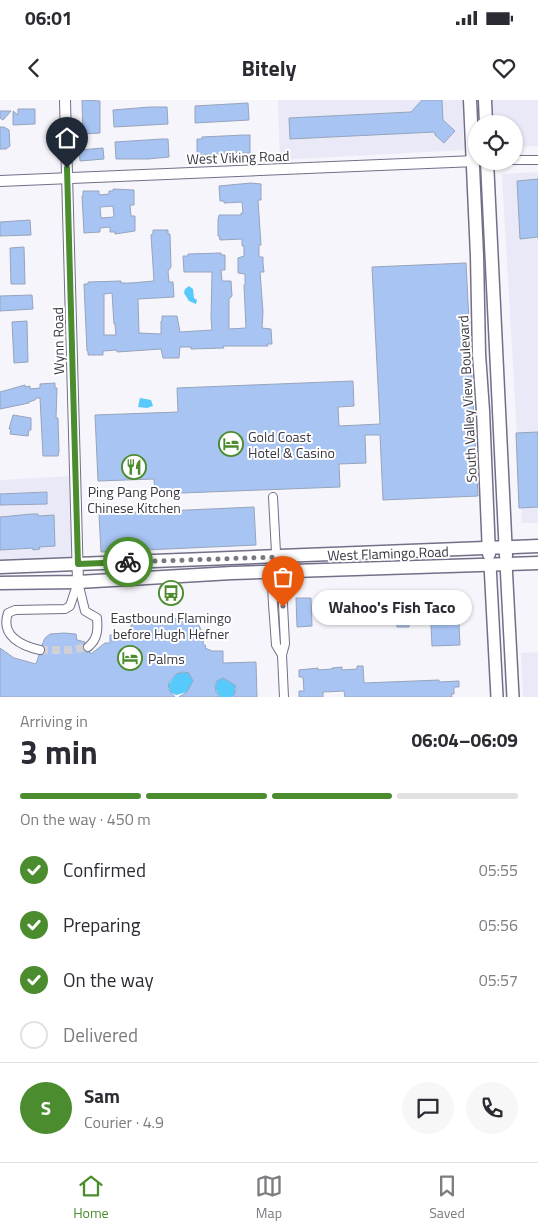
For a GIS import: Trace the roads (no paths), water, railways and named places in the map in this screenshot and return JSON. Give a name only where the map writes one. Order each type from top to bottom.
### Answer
[{"type":"main road","name":"South Valley View Boulevard","points":[[470,100],[471,115]]},
{"type":"main road","points":[[485,100],[486,115]]},
{"type":"main road","name":"South Valley View Boulevard","points":[[475,170],[479,354],[484,411],[497,697]]},
{"type":"main road","points":[[487,170],[513,697]]},
{"type":"main road","points":[[477,256],[492,255]]},
{"type":"main road","name":"West Flamingo Road","points":[[0,567],[538,546]]},
{"type":"main road","name":"West Flamingo Road","points":[[0,583],[78,582],[277,571],[538,563]]},
{"type":"street","name":"Wynn Road","points":[[65,100],[78,582]]},
{"type":"street","points":[[523,160],[538,160]]},
{"type":"street","name":"West Viking Road","points":[[0,181],[468,161]]},
{"type":"street","points":[[273,497],[277,571],[282,585],[285,644],[282,655],[284,697]]},
{"type":"street","points":[[78,582],[85,612],[97,618],[96,637],[94,642],[88,647]]},
{"type":"street","points":[[40,650],[25,646],[9,634],[5,621],[8,613],[16,610],[64,609],[70,606],[78,582]]},
{"type":"water","points":[[189,286],[193,289],[194,298],[197,300],[196,304],[189,301],[184,293],[185,289]]},
{"type":"water","points":[[140,398],[151,400],[153,406],[147,408],[138,407]]},
{"type":"water","points":[[181,672],[189,673],[193,681],[187,692],[176,695],[170,692],[168,685],[176,674]]},
{"type":"water","points":[[223,678],[235,685],[235,693],[232,697],[220,697],[217,691],[217,681]]},
{"type":"tunnel","points":[[40,650],[71,650],[88,647]]},
{"type":"place","name":"Gold Coast Hotel & Casino","points":[[231,444]]},
{"type":"place","name":"Ping Pang Pong Chinese Kitchen","points":[[134,467]]},
{"type":"place","name":"Eastbound Flamingo before Hugh Hefner","points":[[171,593]]},
{"type":"place","name":"Wahoo's Fish Taco","points":[[283,607]]},
{"type":"place","name":"Palms","points":[[130,658]]}]
